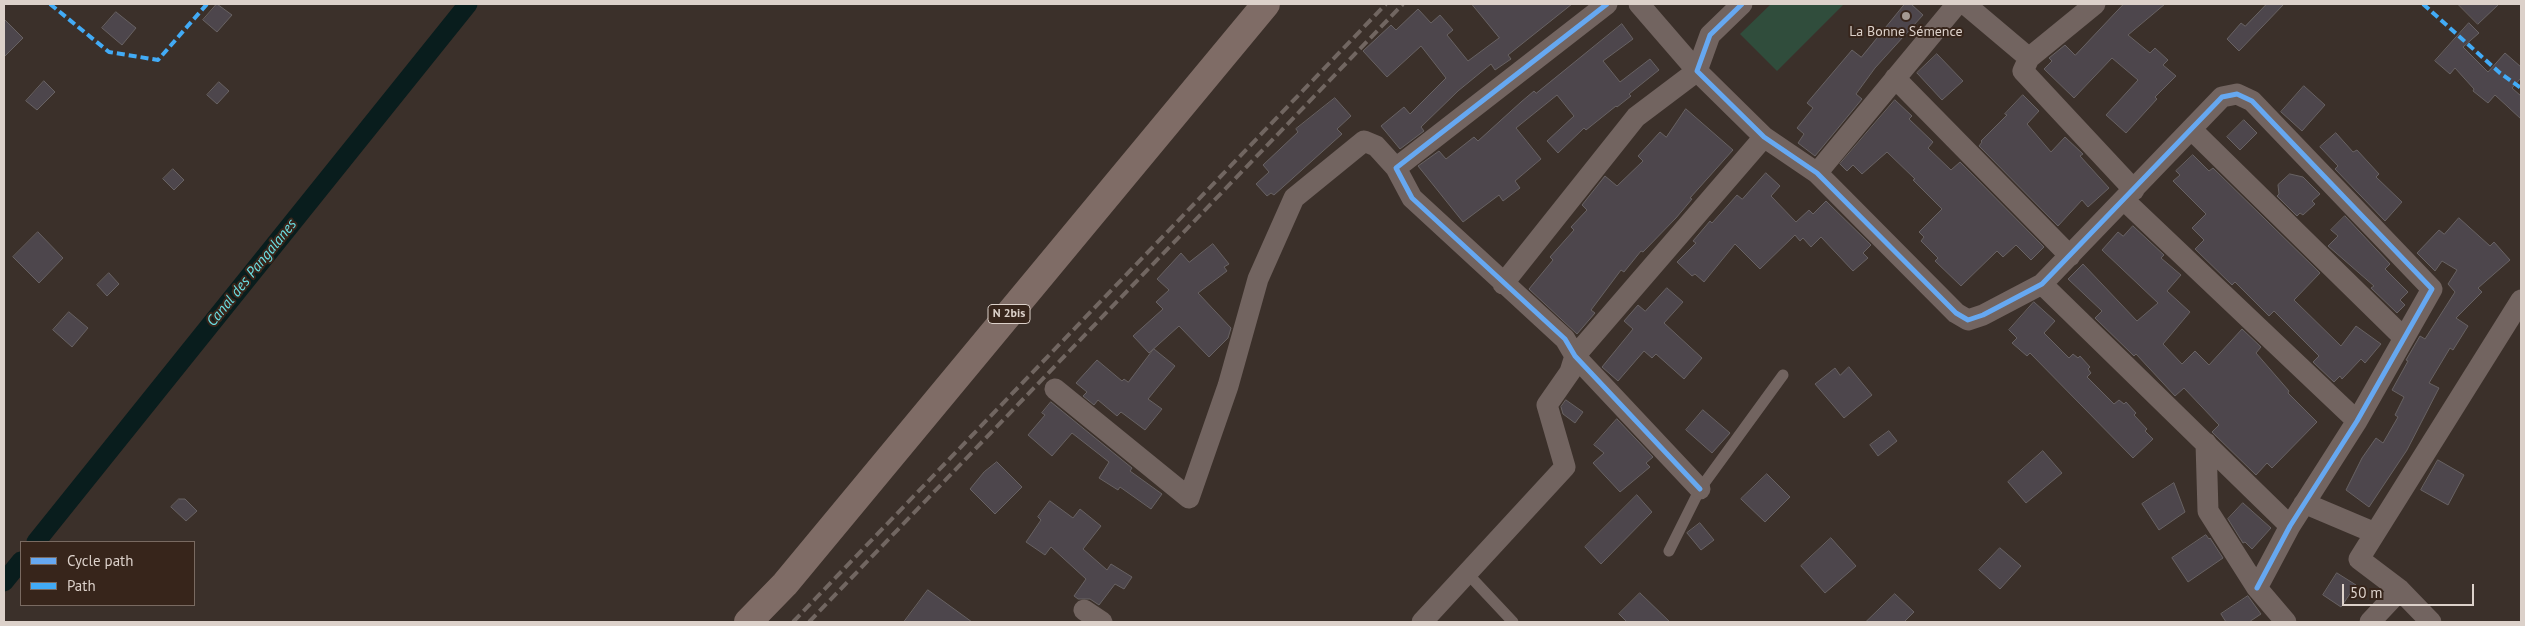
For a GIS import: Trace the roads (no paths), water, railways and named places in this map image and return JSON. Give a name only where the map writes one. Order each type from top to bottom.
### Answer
[{"type":"main road","name":"N 2bis","points":[[748,622],[785,584],[1266,4]]},
{"type":"street","points":[[1396,168],[1607,4]]},
{"type":"street","points":[[1639,4],[1697,71],[1764,137],[1817,173],[1956,313],[1968,320],[1983,316],[2042,284],[2222,97],[2237,94],[2252,101],[2432,289],[2357,421],[2290,526],[2257,588]]},
{"type":"street","points":[[1503,284],[1636,117],[1697,71],[1710,35],[1742,4]]},
{"type":"street","points":[[1817,173],[1957,4]]},
{"type":"street","points":[[1965,4],[2029,58]]},
{"type":"street","points":[[2095,4],[2029,58],[2022,70],[2129,195],[2357,421]]},
{"type":"street","points":[[1895,78],[2070,256]]},
{"type":"street","points":[[2191,129],[2404,338]]},
{"type":"street","points":[[1422,622],[1565,467],[1547,405],[1570,372],[1575,356],[1764,137]]},
{"type":"street","points":[[1054,389],[1188,498],[1228,386],[1258,279],[1294,198],[1364,141],[1376,146],[1396,168],[1412,198],[1503,284],[1565,339],[1575,356],[1700,489]]},
{"type":"street","points":[[2042,284],[2290,526]]},
{"type":"street","points":[[2431,622],[2400,590],[2360,559],[2521,300]]},
{"type":"street","points":[[2206,443],[2208,510],[2257,588],[2286,622]]},
{"type":"street","points":[[2304,504],[2375,534]]},
{"type":"street","points":[[2370,622],[2400,590]]},
{"type":"street","points":[[1084,610],[1102,622]]},
{"type":"lane","points":[[1669,551],[1700,489],[1783,375]]},
{"type":"lane","points":[[1467,573],[1513,622]]},
{"type":"waterway","name":"Canal des Pangalanes","points":[[37,541],[468,4]]},
{"type":"waterway","name":"Canal des Pangalanes","points":[[4,582],[20,562]]},
{"type":"railway","points":[[793,622],[1386,4]]},
{"type":"railway","points":[[809,622],[1403,4]]},
{"type":"place","name":"La Bonne Sémence","points":[[1906,16]]}]
